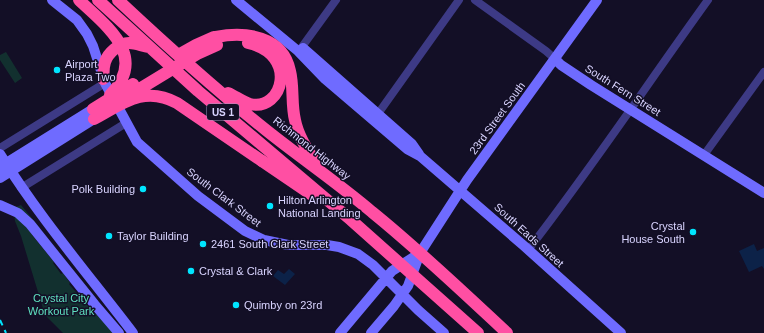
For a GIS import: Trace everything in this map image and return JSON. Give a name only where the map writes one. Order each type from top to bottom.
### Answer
[{"type":"highway","points":[[79,0],[115,35],[120,43],[124,56],[124,72],[119,83],[109,97],[93,114]]},
{"type":"highway","name":"US 1","points":[[98,0],[217,107],[351,220],[410,266],[478,333]]},
{"type":"highway","name":"Richmond Highway","points":[[118,0],[208,82],[266,130],[370,210],[420,253],[507,333]]},
{"type":"highway","points":[[93,114],[196,45],[216,41],[232,34],[252,35],[268,42],[281,51],[287,60],[290,71],[293,107],[297,129],[308,152],[324,174]]},
{"type":"highway","points":[[208,82],[246,102],[260,104],[270,100],[277,92],[281,82],[280,65],[274,56],[265,49],[246,42],[216,41]]},
{"type":"highway","points":[[104,81],[104,67],[106,60],[117,47],[130,43],[149,47]]},
{"type":"highway","points":[[93,114],[134,98],[146,95],[157,95],[167,98],[177,103],[310,194],[351,220]]},
{"type":"highway","points":[[287,165],[318,181],[410,266]]},
{"type":"street","name":"South Clark Street","points":[[52,0],[79,22],[87,34],[95,51],[104,81],[137,142],[205,202],[249,233],[264,240],[288,244],[322,244],[345,249],[358,254],[368,261],[444,333]]},
{"type":"street","name":"South Eads Street","points":[[236,0],[300,49]]},
{"type":"street","name":"South Eads Street","points":[[246,0],[300,49],[322,76],[412,144],[420,156],[621,333]]},
{"type":"street","points":[[300,49],[336,0]]},
{"type":"street","points":[[375,117],[459,0]]},
{"type":"street","name":"South Fern Street","points":[[475,0],[546,51],[563,67],[764,193]]},
{"type":"street","name":"23rd Street South","points":[[340,333],[392,271],[410,266],[460,191],[597,0]]},
{"type":"street","points":[[528,250],[708,0]]},
{"type":"street","points":[[704,155],[764,72]]},
{"type":"street","points":[[0,148],[104,81]]},
{"type":"street","points":[[0,167],[93,114]]},
{"type":"street","points":[[0,178],[93,114]]},
{"type":"street","points":[[21,188],[126,123]]},
{"type":"street","points":[[0,154],[21,188],[133,333]]},
{"type":"street","points":[[0,205],[13,210],[22,216],[119,333]]},
{"type":"street","points":[[371,333],[408,286],[410,266]]},
{"type":"green space","points":[[6,52],[22,78],[15,83],[0,60],[0,55]]},
{"type":"green space","name":"Crystal City Workout Park","points":[[21,205],[40,228],[32,235],[54,262],[53,263],[61,274],[63,273],[70,283],[69,284],[86,304],[115,333],[63,333],[45,315],[15,221],[14,214],[16,207]]},
{"type":"water","points":[[754,244],[757,251],[764,248],[764,269],[762,266],[749,272],[739,251]]},
{"type":"water","points":[[289,269],[295,274],[285,285],[273,276],[278,270],[284,274]]},
{"type":"railway","points":[[0,320],[6,333]]},
{"type":"place","name":"Airport Plaza Two","points":[[57,70]]},
{"type":"place","name":"Polk Building","points":[[143,189]]},
{"type":"place","name":"Hilton Arlington National Landing","points":[[270,206]]},
{"type":"place","name":"Crystal House South","points":[[693,232]]},
{"type":"place","name":"Taylor Building","points":[[109,236]]},
{"type":"place","name":"2461 South Clark Street","points":[[203,244]]},
{"type":"place","name":"Crystal & Clark","points":[[191,271]]},
{"type":"place","name":"Quimby on 23rd","points":[[236,305]]}]
